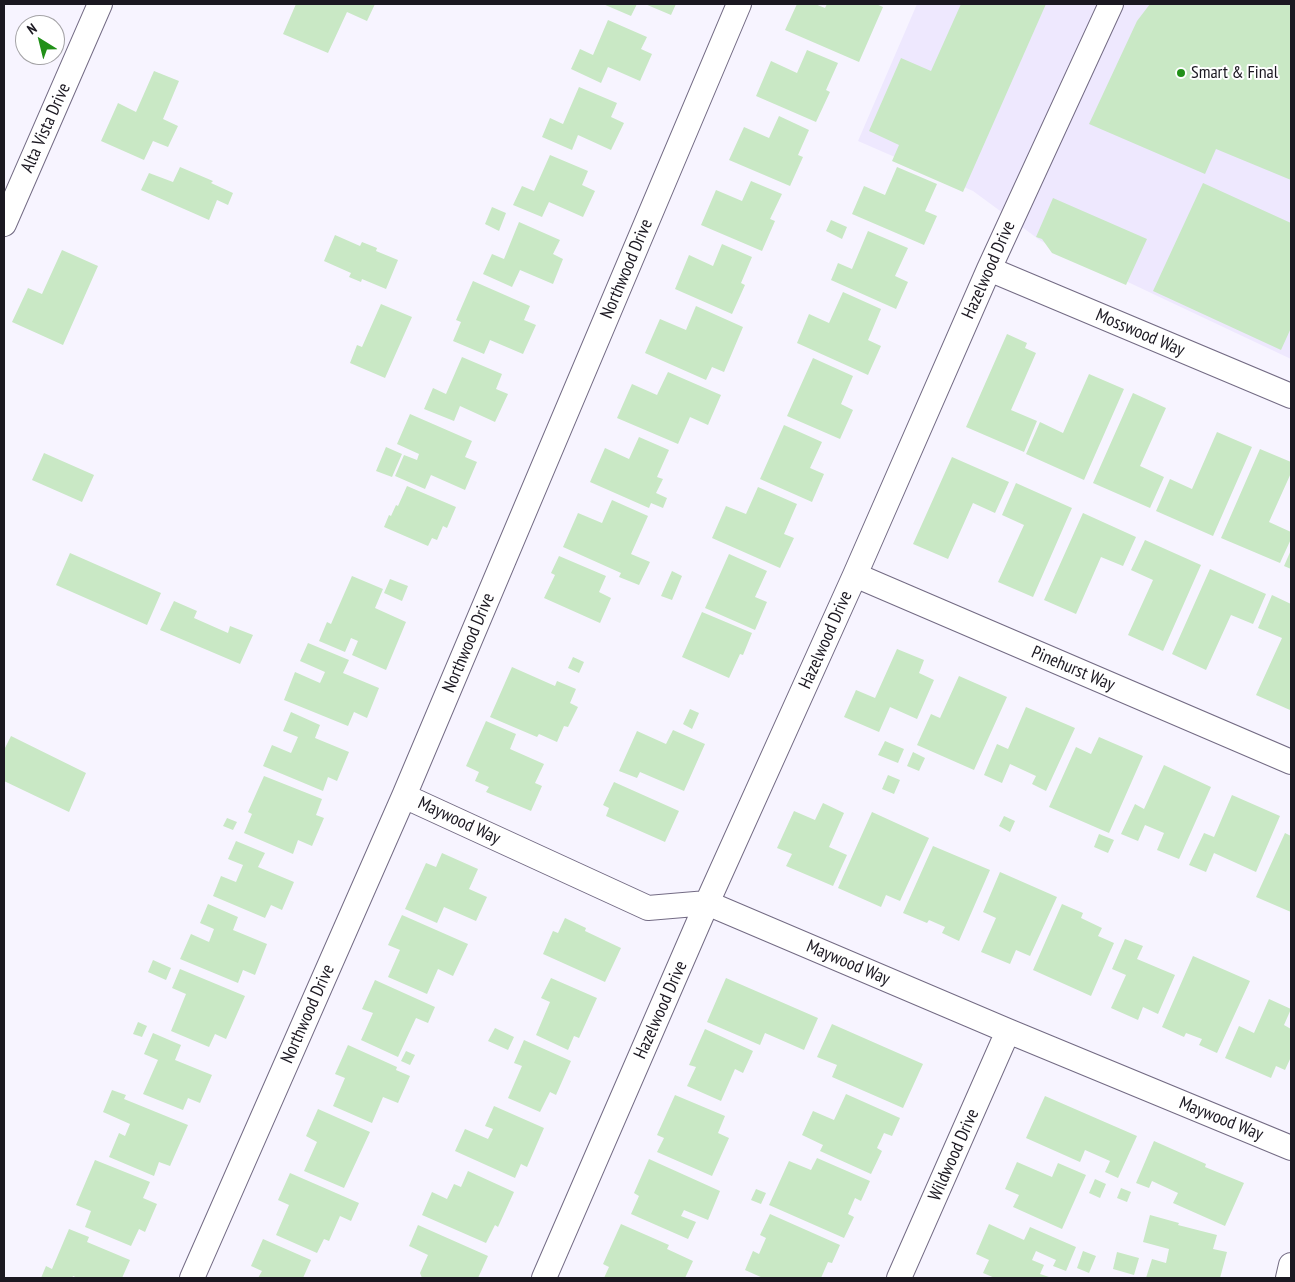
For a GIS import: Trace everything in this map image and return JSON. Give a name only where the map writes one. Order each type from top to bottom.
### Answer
[{"type":"street","name":"Alta Vista Drive","points":[[4,224],[100,4]]},
{"type":"street","name":"Northwood Drive","points":[[192,1278],[404,796],[739,4]]},
{"type":"street","name":"Hazelwood Drive","points":[[544,1278],[707,903],[855,575],[989,269],[1111,4]]},
{"type":"street","name":"Mosswood Way","points":[[989,269],[1291,396]]},
{"type":"street","name":"Pinehurst Way","points":[[855,575],[1291,762]]},
{"type":"street","name":"Maywood Way","points":[[404,796],[648,908],[707,903],[1008,1031],[1291,1148]]},
{"type":"street","name":"Wildwood Drive","points":[[899,1278],[1008,1031]]},
{"type":"street","points":[[1288,1278],[1291,1265]]},
{"type":"shaded area","points":[[917,4],[1291,4],[1291,359],[1041,241],[973,191],[858,141]]},
{"type":"building","points":[[296,4],[375,4],[367,21],[347,12],[328,53],[283,34]]},
{"type":"building","points":[[603,4],[637,4],[631,16]]},
{"type":"building","points":[[645,4],[676,4],[671,15]]},
{"type":"building","points":[[797,4],[815,4],[825,8],[827,4],[876,4],[883,7],[859,62],[785,30]]},
{"type":"building","points":[[961,4],[1046,4],[963,192],[892,161],[899,145],[869,131],[901,58],[931,71]]},
{"type":"building","name":"Smart & Final","points":[[1150,4],[1291,4],[1291,180],[1216,149],[1205,174],[1089,124],[1137,21]]},
{"type":"building","points":[[608,20],[647,37],[641,49],[652,54],[640,81],[608,67],[601,83],[571,69],[580,49],[593,55]]},
{"type":"building","points":[[807,50],[838,63],[826,90],[830,92],[816,122],[756,96],[771,61],[797,73]]},
{"type":"building","points":[[154,71],[179,81],[163,119],[178,126],[168,147],[153,141],[144,160],[101,141],[118,103],[136,112]]},
{"type":"building","points":[[579,87],[617,103],[611,117],[624,123],[611,150],[578,135],[572,150],[542,137],[550,118],[563,124]]},
{"type":"building","points":[[779,116],[809,130],[798,155],[803,157],[790,186],[729,160],[744,127],[769,138]]},
{"type":"building","points":[[550,155],[588,171],[582,185],[595,191],[583,217],[549,202],[542,217],[513,205],[522,186],[534,191]]},
{"type":"building","points":[[180,167],[213,181],[211,183],[233,193],[228,205],[217,200],[209,220],[141,190],[149,173],[173,182]]},
{"type":"building","points":[[897,167],[937,184],[925,211],[937,216],[924,245],[852,214],[864,186],[885,195]]},
{"type":"building","points":[[751,181],[782,194],[770,219],[775,221],[762,251],[701,225],[716,190],[742,201]]},
{"type":"building","points":[[1203,183],[1291,223],[1291,328],[1281,350],[1153,291]]},
{"type":"building","points":[[1053,198],[1147,239],[1126,285],[1052,253],[1042,239],[1036,237]]},
{"type":"building","points":[[492,207],[506,213],[499,231],[485,224]]},
{"type":"building","points":[[831,220],[847,227],[842,239],[826,231]]},
{"type":"building","points":[[519,222],[560,240],[553,254],[563,259],[553,284],[520,270],[512,287],[483,274],[492,254],[504,259]]},
{"type":"building","points":[[868,231],[908,248],[895,276],[908,282],[896,309],[831,280],[838,263],[852,269]]},
{"type":"building","points":[[335,235],[360,246],[362,242],[377,248],[376,251],[398,260],[386,289],[362,279],[361,282],[349,277],[351,273],[324,261]]},
{"type":"building","points":[[722,244],[752,257],[741,283],[745,285],[732,314],[675,289],[689,255],[713,266]]},
{"type":"building","points":[[62,250],[98,266],[63,345],[12,322],[28,288],[42,294]]},
{"type":"building","points":[[473,281],[530,306],[524,320],[536,325],[523,354],[490,340],[484,354],[453,341],[461,322],[456,320]]},
{"type":"building","points":[[843,292],[881,309],[868,340],[881,346],[868,375],[797,343],[809,314],[829,323]]},
{"type":"building","points":[[381,304],[412,317],[385,378],[350,363],[357,345],[362,347]]},
{"type":"building","points":[[696,306],[743,327],[724,372],[712,367],[706,380],[645,353],[660,319],[686,330]]},
{"type":"building","points":[[1007,334],[1027,343],[1025,348],[1036,353],[1011,410],[1037,421],[1024,452],[966,427]]},
{"type":"building","points":[[462,357],[502,374],[496,389],[508,394],[495,422],[460,406],[454,421],[424,409],[433,388],[446,394]]},
{"type":"building","points":[[813,358],[853,376],[841,404],[853,410],[840,439],[787,416]]},
{"type":"building","points":[[668,372],[721,395],[708,425],[690,417],[678,444],[617,418],[632,384],[657,395]]},
{"type":"building","points":[[1089,374],[1124,389],[1084,480],[1026,454],[1040,422],[1063,433]]},
{"type":"building","points":[[1133,393],[1166,408],[1140,466],[1164,477],[1150,508],[1093,483]]},
{"type":"building","points":[[410,414],[472,441],[465,457],[477,462],[465,490],[431,475],[425,489],[395,476],[404,455],[417,460],[419,454],[397,444]]},
{"type":"building","points":[[784,425],[822,442],[810,468],[824,474],[812,502],[760,479]]},
{"type":"building","points":[[1217,432],[1252,447],[1213,536],[1156,511],[1170,479],[1192,489]]},
{"type":"building","points":[[639,437],[669,450],[657,477],[663,479],[656,493],[667,498],[663,508],[651,503],[649,508],[590,482],[605,448],[629,459]]},
{"type":"building","points":[[386,447],[402,454],[392,477],[376,471]]},
{"type":"building","points":[[1260,449],[1291,462],[1291,473],[1269,522],[1291,532],[1291,539],[1280,563],[1221,538]]},
{"type":"building","points":[[44,453],[94,475],[82,502],[32,480]]},
{"type":"building","points":[[952,457],[1009,482],[995,513],[973,503],[948,559],[913,544]]},
{"type":"building","points":[[1016,483],[1072,508],[1033,597],[998,582],[1024,525],[1002,515]]},
{"type":"building","points":[[407,486],[456,507],[447,528],[443,526],[437,540],[432,538],[428,546],[384,527],[389,515],[391,516],[396,505],[398,506]]},
{"type":"building","points":[[758,487],[797,504],[784,534],[794,538],[780,568],[712,538],[726,506],[746,514]]},
{"type":"building","points":[[612,500],[648,516],[631,554],[650,562],[639,585],[619,577],[621,573],[563,547],[578,513],[602,523]]},
{"type":"building","points":[[1083,513],[1136,537],[1123,566],[1101,557],[1076,614],[1044,600]]},
{"type":"building","points":[[1145,540],[1201,565],[1163,651],[1128,635],[1153,580],[1131,570]]},
{"type":"building","points":[[1291,550],[1291,569],[1284,566]]},
{"type":"building","points":[[70,553],[161,593],[147,625],[56,585]]},
{"type":"building","points":[[729,554],[767,571],[755,597],[767,602],[755,630],[705,608]]},
{"type":"building","points":[[559,556],[606,576],[599,592],[611,598],[600,623],[544,598],[555,575],[551,573]]},
{"type":"building","points":[[1210,569],[1266,594],[1253,624],[1231,615],[1206,670],[1172,654]]},
{"type":"building","points":[[672,571],[682,576],[672,600],[661,596]]},
{"type":"building","points":[[352,576],[383,589],[375,608],[406,622],[386,670],[352,655],[358,641],[351,638],[345,652],[319,641],[327,622],[331,624]]},
{"type":"building","points":[[390,579],[408,586],[402,601],[384,593]]},
{"type":"building","points":[[1272,595],[1291,604],[1290,710],[1256,695],[1282,638],[1258,628]]},
{"type":"building","points":[[174,601],[197,611],[194,618],[228,633],[230,626],[253,635],[240,664],[160,630]]},
{"type":"building","points":[[702,612],[752,633],[743,655],[740,654],[729,678],[682,657]]},
{"type":"building","points":[[308,643],[349,660],[343,673],[379,688],[367,718],[354,712],[348,726],[284,700],[295,672],[320,683],[325,672],[300,661]]},
{"type":"building","points":[[897,649],[924,660],[919,673],[934,680],[917,719],[890,707],[879,732],[844,717],[856,690],[875,698]]},
{"type":"building","points":[[573,657],[584,662],[579,673],[568,668]]},
{"type":"building","points":[[512,667],[555,686],[557,681],[576,689],[570,703],[578,707],[568,727],[564,726],[557,742],[539,734],[537,737],[490,717]]},
{"type":"building","points":[[959,676],[1007,697],[974,770],[917,745],[931,714],[940,718]]},
{"type":"building","points":[[1026,707],[1075,728],[1046,791],[1032,784],[1036,776],[1010,764],[1002,783],[984,775],[997,744],[1008,749]]},
{"type":"building","points":[[690,709],[699,713],[692,729],[683,724]]},
{"type":"building","points":[[291,712],[320,725],[315,738],[349,752],[337,781],[328,777],[323,791],[263,766],[272,745],[291,753],[298,737],[283,731]]},
{"type":"building","points":[[486,721],[516,734],[510,749],[544,764],[535,783],[542,786],[531,811],[486,792],[489,787],[475,781],[479,772],[466,766]]},
{"type":"building","points":[[673,730],[705,744],[684,791],[640,772],[637,778],[619,771],[637,731],[666,744]]},
{"type":"building","points":[[11,736],[86,773],[69,812],[4,781],[4,750]]},
{"type":"building","points":[[1099,737],[1143,756],[1109,833],[1049,807],[1076,747],[1091,754]]},
{"type":"building","points":[[885,741],[904,749],[898,763],[878,755]]},
{"type":"building","points":[[913,752],[925,758],[919,771],[907,766]]},
{"type":"building","points":[[1164,765],[1211,787],[1179,859],[1157,850],[1164,833],[1145,825],[1138,841],[1121,834],[1135,804],[1144,809]]},
{"type":"building","points":[[888,775],[900,780],[894,794],[882,789]]},
{"type":"building","points":[[264,776],[322,799],[316,815],[324,818],[312,846],[298,840],[293,854],[244,833],[252,814],[248,812]]},
{"type":"building","points":[[614,782],[679,811],[665,842],[606,816],[609,808],[603,805]]},
{"type":"building","points":[[1232,795],[1280,816],[1256,872],[1214,853],[1206,872],[1189,865],[1204,833],[1214,837]]},
{"type":"building","points":[[823,803],[844,813],[829,847],[847,855],[833,886],[786,866],[792,854],[777,848],[794,811],[815,820]]},
{"type":"building","points":[[872,812],[929,838],[900,901],[886,895],[881,907],[838,888]]},
{"type":"building","points":[[1004,816],[1015,821],[1010,832],[999,826]]},
{"type":"building","points":[[227,818],[237,822],[233,830],[223,826]]},
{"type":"building","points":[[1285,833],[1291,836],[1291,912],[1256,897]]},
{"type":"building","points":[[1099,834],[1114,840],[1108,853],[1094,847]]},
{"type":"building","points":[[236,841],[265,853],[258,867],[294,882],[282,910],[271,905],[265,918],[213,896],[221,876],[236,882],[243,865],[228,859]]},
{"type":"building","points":[[933,846],[990,870],[959,941],[942,933],[945,927],[929,920],[927,923],[903,913]]},
{"type":"building","points":[[442,853],[478,869],[469,889],[487,897],[476,921],[444,907],[437,923],[405,909],[426,863],[436,867]]},
{"type":"building","points":[[1000,872],[1057,897],[1030,956],[1016,950],[1010,964],[981,952],[996,918],[983,912]]},
{"type":"building","points":[[208,904],[238,917],[233,930],[267,944],[255,975],[243,970],[238,983],[180,959],[191,934],[209,942],[214,929],[200,923]]},
{"type":"building","points":[[1062,904],[1083,913],[1081,918],[1102,928],[1098,936],[1114,943],[1091,996],[1033,970]]},
{"type":"building","points":[[402,915],[468,944],[453,976],[438,969],[427,994],[388,977],[400,950],[388,945]]},
{"type":"building","points":[[565,918],[586,928],[585,931],[621,948],[605,982],[543,954],[553,931],[558,933]]},
{"type":"building","points":[[1125,939],[1143,946],[1137,959],[1175,975],[1158,1014],[1143,1007],[1138,1020],[1111,1008],[1126,975],[1112,969]]},
{"type":"building","points":[[1193,956],[1250,981],[1217,1053],[1199,1045],[1202,1039],[1186,1033],[1184,1037],[1162,1027]]},
{"type":"building","points":[[153,960],[171,968],[166,980],[148,972]]},
{"type":"building","points":[[180,969],[245,996],[226,1039],[215,1034],[209,1047],[171,1031],[186,994],[172,988]]},
{"type":"building","points":[[551,978],[597,998],[579,1038],[574,1036],[568,1050],[536,1035],[550,1002],[541,998]]},
{"type":"building","points":[[726,978],[818,1018],[804,1050],[765,1033],[760,1045],[707,1022]]},
{"type":"building","points":[[375,980],[435,1007],[428,1023],[416,1018],[398,1057],[361,1040],[373,1013],[362,1009]]},
{"type":"building","points":[[1269,999],[1291,1009],[1284,1025],[1291,1029],[1291,1057],[1285,1070],[1276,1066],[1271,1078],[1225,1058],[1239,1026],[1254,1033]]},
{"type":"building","points":[[138,1022],[147,1026],[142,1037],[133,1034]]},
{"type":"building","points":[[832,1024],[923,1064],[903,1108],[832,1077],[837,1065],[817,1057]]},
{"type":"building","points":[[495,1028],[514,1037],[508,1050],[488,1041]]},
{"type":"building","points":[[705,1029],[753,1051],[743,1073],[735,1069],[721,1101],[687,1086],[696,1067],[689,1065]]},
{"type":"building","points":[[153,1033],[181,1045],[175,1060],[212,1075],[200,1103],[188,1098],[183,1110],[143,1094],[158,1060],[144,1054]]},
{"type":"building","points":[[524,1040],[571,1061],[556,1095],[550,1092],[540,1112],[508,1098],[522,1066],[514,1063]]},
{"type":"building","points":[[348,1045],[397,1067],[396,1070],[410,1076],[398,1103],[383,1097],[372,1123],[333,1106],[345,1078],[335,1074]]},
{"type":"building","points":[[406,1051],[415,1055],[410,1065],[401,1061]]},
{"type":"building","points":[[112,1090],[126,1095],[124,1099],[188,1125],[170,1166],[159,1162],[154,1176],[109,1157],[119,1133],[125,1136],[130,1124],[103,1112]]},
{"type":"building","points":[[846,1094],[900,1118],[892,1136],[884,1133],[877,1148],[882,1151],[871,1174],[820,1151],[823,1145],[802,1135],[813,1111],[834,1120]]},
{"type":"building","points":[[675,1095],[725,1116],[718,1133],[729,1138],[712,1176],[657,1152],[664,1138],[657,1135]]},
{"type":"building","points":[[1045,1096],[1137,1136],[1118,1178],[1105,1172],[1110,1161],[1085,1150],[1080,1162],[1026,1138]]},
{"type":"building","points":[[494,1106],[544,1128],[527,1167],[521,1164],[515,1178],[455,1151],[465,1129],[488,1139],[493,1129],[485,1126]]},
{"type":"building","points":[[318,1109],[370,1132],[344,1188],[304,1171],[317,1142],[306,1136]]},
{"type":"building","points":[[1154,1141],[1206,1164],[1205,1167],[1244,1183],[1225,1226],[1173,1203],[1178,1193],[1152,1181],[1149,1188],[1136,1183]]},
{"type":"building","points":[[817,1158],[870,1181],[861,1201],[855,1198],[848,1214],[854,1217],[844,1238],[769,1205],[789,1161],[811,1170]]},
{"type":"building","points":[[649,1159],[720,1191],[708,1220],[684,1210],[681,1216],[696,1222],[688,1239],[631,1214],[639,1196],[634,1193]]},
{"type":"building","points":[[95,1160],[150,1182],[143,1198],[157,1204],[145,1232],[139,1229],[131,1246],[85,1227],[91,1211],[76,1205]]},
{"type":"building","points":[[1017,1162],[1052,1177],[1058,1163],[1086,1175],[1062,1229],[1013,1207],[1019,1195],[1005,1189]]},
{"type":"building","points":[[468,1171],[514,1192],[498,1227],[495,1225],[486,1243],[422,1215],[432,1192],[447,1199],[454,1184],[461,1187]]},
{"type":"building","points":[[290,1173],[359,1203],[351,1221],[340,1216],[329,1241],[324,1239],[317,1253],[276,1235],[289,1205],[278,1200]]},
{"type":"building","points":[[1095,1179],[1106,1184],[1100,1198],[1089,1193]]},
{"type":"building","points":[[1121,1188],[1131,1192],[1127,1202],[1117,1198]]},
{"type":"building","points":[[756,1189],[766,1193],[761,1204],[751,1200]]},
{"type":"building","points":[[770,1214],[840,1245],[832,1263],[828,1262],[821,1278],[763,1278],[745,1270],[753,1251],[759,1254],[766,1238],[760,1235]]},
{"type":"building","points":[[1150,1215],[1179,1223],[1178,1225],[1217,1235],[1213,1249],[1227,1252],[1220,1278],[1146,1278],[1152,1259],[1166,1263],[1169,1249],[1143,1242]]},
{"type":"building","points":[[621,1224],[669,1245],[667,1249],[693,1261],[685,1278],[604,1278],[609,1267],[603,1264]]},
{"type":"building","points":[[989,1224],[1024,1240],[1030,1227],[1076,1247],[1066,1271],[1053,1266],[1056,1260],[1036,1251],[1032,1260],[1044,1265],[1040,1274],[1052,1278],[995,1278],[983,1273],[989,1260],[976,1254]]},
{"type":"building","points":[[418,1225],[488,1256],[478,1278],[422,1278],[420,1273],[428,1255],[409,1246]]},
{"type":"building","points":[[69,1229],[89,1237],[87,1242],[130,1260],[122,1278],[78,1278],[73,1276],[72,1278],[41,1278],[46,1266],[52,1269]]},
{"type":"building","points":[[263,1239],[311,1260],[303,1278],[258,1278],[262,1271],[251,1266]]},
{"type":"building","points":[[1083,1251],[1096,1256],[1089,1273],[1077,1268]]},
{"type":"building","points":[[1117,1252],[1139,1258],[1134,1275],[1113,1269]]},
{"type":"place","name":"Smart & Final","points":[[1181,73]]}]
